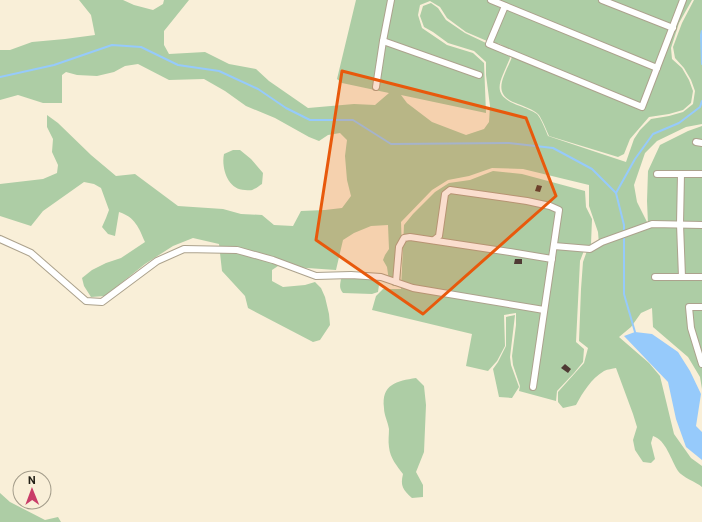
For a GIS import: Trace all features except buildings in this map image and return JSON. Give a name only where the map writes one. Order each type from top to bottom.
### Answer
[{"type":"street","points":[[376,87],[391,0]]},
{"type":"street","points":[[491,0],[657,68]]},
{"type":"street","points":[[602,0],[673,28]]},
{"type":"street","points":[[505,6],[489,44],[642,107],[683,0]]},
{"type":"street","points":[[383,41],[479,75]]},
{"type":"street","points":[[657,174],[702,174]]},
{"type":"street","points":[[681,174],[680,224],[682,277]]},
{"type":"street","points":[[434,240],[439,236],[445,194],[450,190],[527,201],[550,206],[560,210],[533,387]]},
{"type":"street","points":[[554,246],[590,249],[614,237],[652,224],[702,224]]},
{"type":"street","points":[[396,282],[399,246],[404,238],[410,237],[552,259]]},
{"type":"street","points":[[0,239],[31,252],[86,301],[102,302],[158,261],[184,249],[237,250],[274,260],[316,276],[351,275],[381,277],[413,288],[544,310]]},
{"type":"street","points":[[655,277],[702,277]]},
{"type":"street","points":[[702,307],[689,307],[691,328],[702,364]]},
{"type":"highlighted area","points":[[342,71],[526,118],[556,196],[423,314],[316,240]]},
{"type":"green space","points":[[79,0],[123,0],[134,5],[153,10],[163,4],[164,0],[189,0],[164,31],[164,45],[169,54],[205,52],[229,64],[256,69],[269,81],[308,108],[354,104],[375,105],[389,93],[342,83],[337,79],[356,0],[692,0],[679,23],[671,48],[672,59],[682,68],[693,91],[691,103],[683,110],[649,117],[630,139],[624,154],[618,157],[549,136],[542,121],[548,136],[626,162],[634,139],[640,130],[651,119],[683,112],[693,104],[695,91],[684,68],[675,58],[673,47],[682,23],[694,0],[702,0],[702,124],[686,127],[657,141],[645,153],[634,185],[637,202],[648,224],[648,171],[660,145],[688,131],[702,126],[702,389],[700,377],[688,357],[653,327],[652,308],[641,313],[631,327],[619,337],[649,363],[660,376],[674,434],[691,458],[702,466],[702,487],[678,471],[665,446],[658,438],[653,436],[651,443],[655,459],[651,463],[643,462],[635,450],[633,440],[637,427],[616,368],[608,369],[595,378],[576,405],[563,408],[558,402],[558,392],[584,363],[588,348],[579,341],[583,262],[588,248],[599,244],[598,232],[589,206],[589,185],[523,169],[492,168],[469,176],[448,180],[432,190],[401,222],[402,251],[400,283],[393,286],[389,281],[387,267],[383,260],[389,249],[388,225],[371,226],[354,233],[343,240],[336,270],[278,266],[272,270],[272,281],[283,287],[305,285],[315,282],[321,288],[325,297],[330,325],[320,340],[313,342],[248,308],[245,296],[222,271],[219,244],[193,238],[173,246],[145,264],[105,296],[91,297],[84,286],[82,278],[92,270],[121,258],[145,242],[133,220],[119,212],[115,236],[108,234],[102,227],[109,210],[101,188],[94,184],[84,182],[43,211],[31,226],[0,216],[0,184],[43,179],[57,173],[58,165],[52,152],[53,139],[47,127],[47,115],[58,123],[91,155],[116,176],[135,174],[178,206],[223,209],[241,214],[262,215],[274,225],[293,226],[301,211],[342,208],[351,196],[347,180],[345,156],[347,140],[340,133],[328,135],[319,141],[275,118],[246,106],[225,91],[204,79],[169,80],[138,64],[125,66],[114,72],[97,76],[77,75],[66,72],[62,75],[62,103],[43,103],[18,95],[0,100],[0,50],[10,50],[32,42],[95,35],[91,15]],"holes":[[[430,1],[440,7],[447,18],[466,32],[487,41],[500,44],[509,49],[512,57],[503,78],[502,90],[504,96],[538,114],[542,121],[537,114],[510,102],[504,97],[500,92],[501,80],[510,58],[507,50],[486,43],[465,33],[446,20],[438,8],[431,3],[423,6],[420,16],[424,27],[448,43],[474,51],[486,62],[490,106],[489,122],[484,129],[466,135],[432,122],[407,103],[401,95],[486,113],[484,63],[473,53],[447,45],[422,28],[418,15],[420,5]]]},
{"type":"green space","points":[[233,150],[240,150],[251,159],[263,173],[262,184],[253,190],[239,189],[230,182],[227,177],[223,160],[224,154]]},
{"type":"green space","points":[[493,171],[522,174],[585,191],[586,207],[592,219],[591,244],[585,248],[580,261],[576,342],[584,349],[583,362],[557,391],[556,401],[519,391],[520,386],[513,365],[512,356],[516,313],[504,315],[505,346],[497,361],[488,371],[466,366],[472,334],[372,310],[376,296],[383,289],[401,289],[404,225],[413,214],[435,192],[449,183],[470,180]]},
{"type":"green space","points":[[346,277],[376,278],[379,285],[378,292],[372,294],[343,293],[340,288],[341,279]]},
{"type":"green space","points":[[515,315],[510,357],[511,365],[519,387],[512,398],[499,397],[493,369],[506,346],[506,317]]},
{"type":"green space","points":[[416,378],[424,386],[426,405],[424,452],[416,472],[423,485],[423,497],[412,498],[403,488],[403,474],[394,462],[391,455],[389,429],[385,413],[384,400],[385,394],[392,385],[397,382]]},
{"type":"green space","points":[[0,493],[12,503],[12,510],[26,510],[45,520],[58,517],[61,522],[0,522]]},
{"type":"water","points":[[635,332],[652,334],[678,352],[690,371],[701,394],[696,426],[702,432],[702,460],[686,447],[676,419],[668,382],[624,336]]},
{"type":"waterway","points":[[702,31],[702,64]]},
{"type":"waterway","points":[[0,77],[54,65],[112,45],[141,47],[178,65],[219,71],[258,89],[286,108],[310,120],[353,120],[391,144],[509,143],[553,148],[592,169],[616,193],[624,225],[624,294],[635,332]]},
{"type":"waterway","points":[[616,193],[635,159],[653,134],[679,123],[700,107],[702,101]]}]
